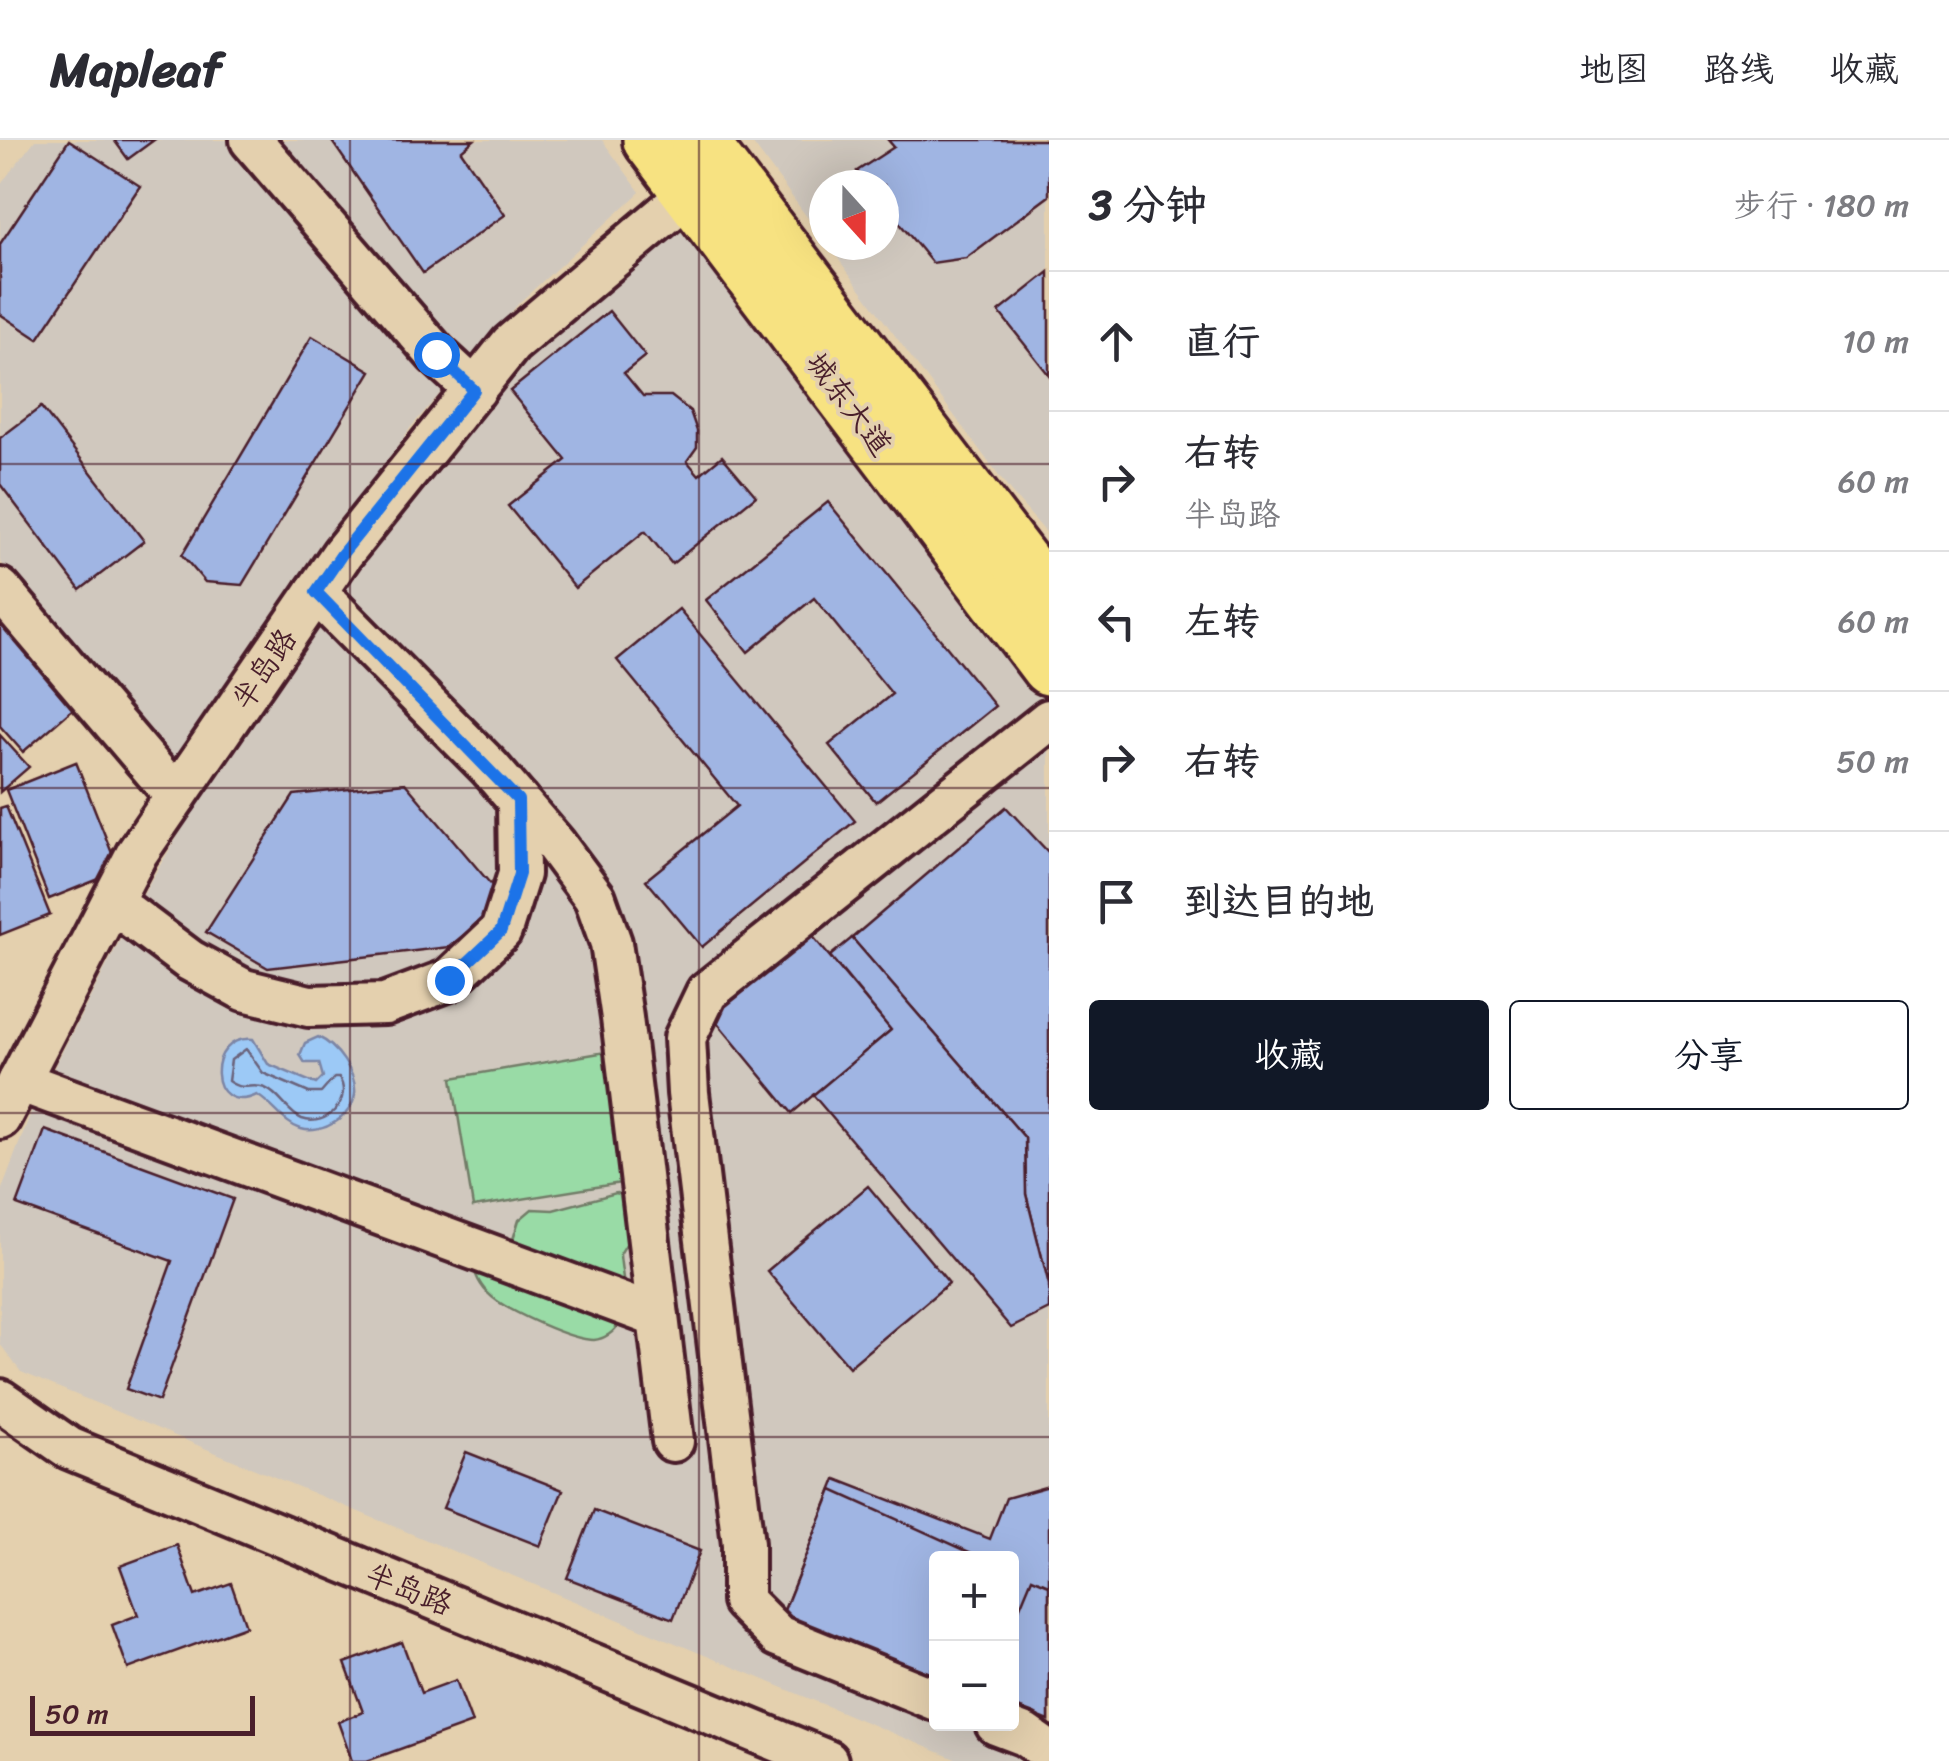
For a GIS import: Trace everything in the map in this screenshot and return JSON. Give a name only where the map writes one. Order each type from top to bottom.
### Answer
[{"type":"highway","name":"城东大道","points":[[651,140],[1049,667]]},
{"type":"highway","name":"城东大道","points":[[698,140],[1049,599]]},
{"type":"street","points":[[251,140],[436,354],[474,390]]},
{"type":"street","name":"半岛路","points":[[0,1118],[137,852],[342,554],[512,344],[690,193]]},
{"type":"street","points":[[0,588],[176,796]]},
{"type":"street","points":[[316,592],[518,800],[596,898],[611,943],[673,1441]]},
{"type":"street","points":[[929,1697],[778,1636],[744,1601],[743,1544],[688,1093],[686,1038],[707,992],[1049,720]]},
{"type":"street","points":[[112,902],[189,960],[244,990],[309,1006],[386,1004],[449,980],[501,931],[519,874],[518,800]]},
{"type":"street","points":[[19,1081],[658,1317]]},
{"type":"street","name":"半岛路","points":[[0,1400],[70,1448],[828,1761]]},
{"type":"street","points":[[1014,1731],[1049,1752]]},
{"type":"shaded area","points":[[35,140],[602,140],[640,192],[520,302],[411,427],[177,773],[0,561],[0,185]]},
{"type":"shaded area","points":[[750,140],[1049,140],[1049,536],[1010,491],[839,260],[899,260],[899,170],[809,170],[809,220]]},
{"type":"shaded area","points":[[688,216],[1049,698],[1049,1761],[960,1761],[21,1372],[0,1344],[0,1194],[31,1112],[151,880],[341,588],[519,355]]},
{"type":"green space","points":[[606,1052],[627,1182],[473,1207],[452,1078]]},
{"type":"green space","points":[[616,1193],[631,1198],[631,1236],[620,1254],[623,1315],[609,1335],[594,1340],[556,1330],[501,1303],[480,1284],[472,1256],[509,1252],[519,1220],[532,1209],[553,1210]]},
{"type":"water","points":[[318,1037],[344,1061],[355,1086],[348,1110],[327,1127],[301,1129],[257,1095],[240,1099],[228,1095],[221,1086],[218,1074],[226,1049],[237,1041],[253,1039],[268,1064],[316,1084],[323,1077],[319,1063],[305,1063],[300,1055],[305,1043]]},
{"type":"building","points":[[69,140],[140,186],[38,339],[0,314],[0,244]]},
{"type":"building","points":[[114,140],[154,140],[128,159]]},
{"type":"building","points":[[331,140],[474,140],[461,151],[505,215],[423,273]]},
{"type":"building","points":[[888,140],[1049,140],[1049,196],[966,258],[932,263],[899,222],[899,170],[859,170],[894,147]]},
{"type":"building","points":[[1049,272],[1049,375],[999,312]]},
{"type":"building","points":[[609,311],[645,356],[624,373],[643,396],[671,396],[690,411],[697,431],[697,447],[687,461],[699,475],[722,456],[756,496],[672,564],[645,531],[575,588],[508,506],[566,460],[510,391]]},
{"type":"building","points":[[312,336],[371,371],[242,585],[205,582],[182,555]]},
{"type":"building","points":[[41,407],[144,541],[80,590],[0,484],[0,438]]},
{"type":"building","points":[[828,502],[995,706],[876,802],[829,745],[892,694],[814,598],[748,652],[706,600]]},
{"type":"building","points":[[679,609],[855,821],[702,947],[646,880],[737,806],[617,660]]},
{"type":"building","points":[[0,617],[80,703],[23,752],[0,726]]},
{"type":"building","points":[[0,735],[29,767],[0,792]]},
{"type":"building","points":[[76,762],[119,871],[49,899],[6,790]]},
{"type":"building","points":[[405,783],[505,901],[449,947],[268,968],[206,932],[294,795]]},
{"type":"building","points":[[6,806],[50,915],[0,935],[0,808]]},
{"type":"building","points":[[1006,807],[1049,853],[1049,1285],[1026,1194],[1025,1138],[852,938]]},
{"type":"building","points":[[810,933],[891,1030],[792,1113],[711,1015]]},
{"type":"building","points":[[852,938],[1025,1138],[1026,1194],[1049,1285],[1049,1309],[1011,1328],[813,1095],[891,1030],[830,956]]},
{"type":"building","points":[[45,1130],[233,1199],[159,1401],[126,1389],[172,1261],[17,1205]]},
{"type":"building","points":[[868,1186],[949,1283],[849,1367],[767,1271]]},
{"type":"building","points":[[466,1452],[563,1490],[540,1546],[443,1508]]},
{"type":"building","points":[[836,1479],[990,1539],[1006,1498],[1049,1486],[1049,1721],[1019,1709],[1019,1551],[929,1551],[929,1673],[781,1618]]},
{"type":"building","points":[[832,1490],[967,1551],[929,1551],[929,1673],[781,1618]]},
{"type":"building","points":[[594,1510],[700,1551],[673,1619],[567,1578]]},
{"type":"building","points":[[177,1545],[195,1596],[231,1583],[246,1626],[128,1669],[112,1625],[138,1615],[120,1566]]},
{"type":"building","points":[[1032,1578],[1049,1585],[1049,1721],[1019,1709],[1019,1609]]},
{"type":"building","points":[[402,1642],[421,1693],[456,1680],[472,1723],[367,1761],[352,1761],[338,1722],[363,1712],[345,1663]]},
{"type":"route","points":[[436,354],[474,390],[316,592],[518,800],[519,874],[501,931],[449,980]]}]
